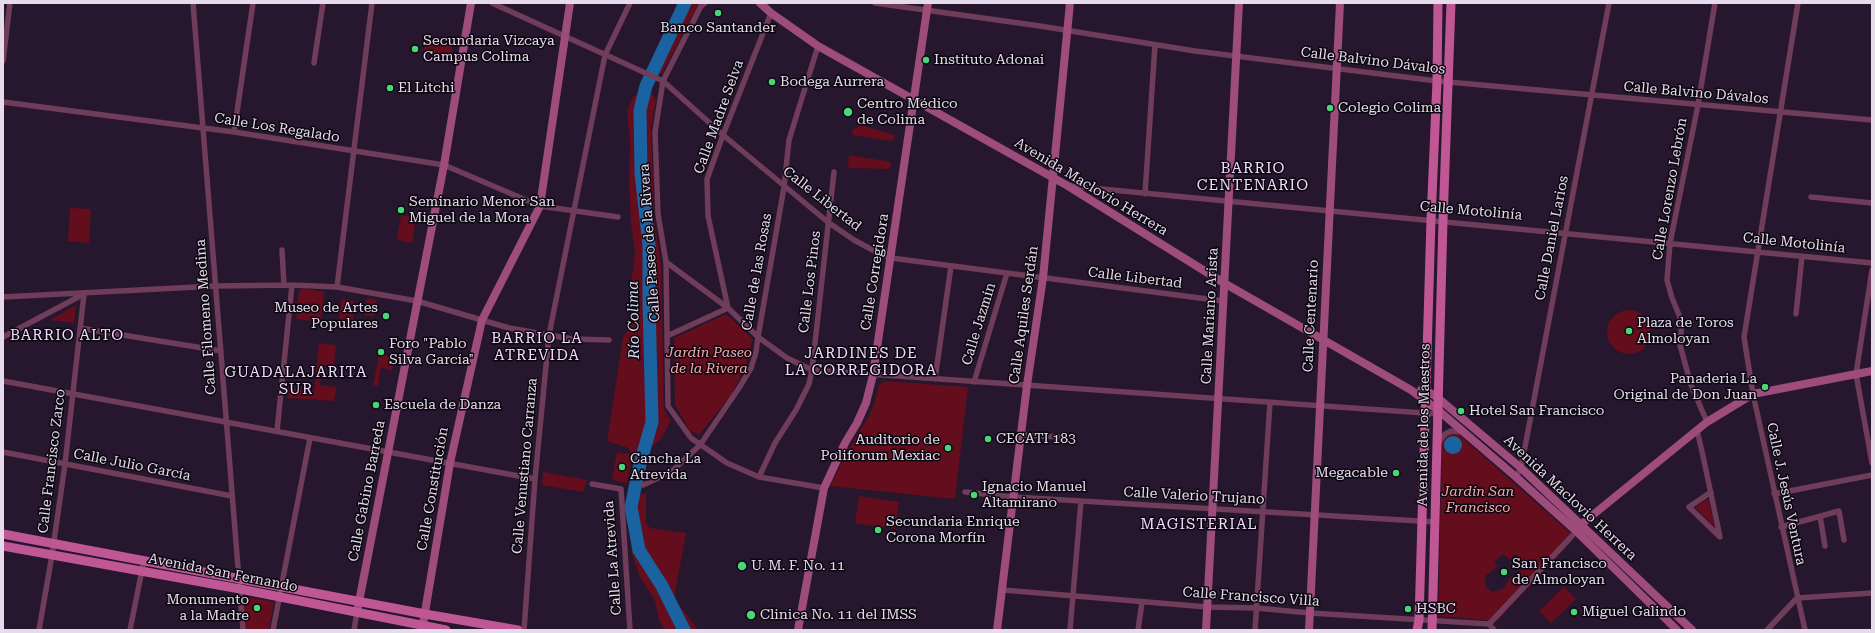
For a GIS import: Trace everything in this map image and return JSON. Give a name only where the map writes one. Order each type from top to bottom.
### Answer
[{"type":"main road","name":"Avenida de los Maestros","points":[[1417,630],[1419,620],[1431,220],[1437,81],[1438,3]]},
{"type":"main road","name":"Avenida de los Maestros","points":[[1433,625],[1443,221],[1451,3]]},
{"type":"main road","name":"Avenida San Fernando","points":[[3,534],[425,614]]},
{"type":"main road","name":"Avenida San Fernando","points":[[3,546],[240,589],[357,612],[422,628],[436,629]]},
{"type":"main road","points":[[425,614],[518,630]]},
{"type":"main road","points":[[436,629],[446,630]]},
{"type":"street","points":[[3,61],[10,3]]},
{"type":"street","name":"Calle Filomeno Medina","points":[[193,3],[243,630]]},
{"type":"street","points":[[234,132],[253,3]]},
{"type":"street","points":[[314,63],[323,3]]},
{"type":"street","points":[[337,287],[372,3]]},
{"type":"street","name":"Calle Gabino Barreda","points":[[354,630],[444,165],[471,3]]},
{"type":"street","name":"Calle Libertad","points":[[492,3],[663,81],[722,135],[784,187],[854,240],[880,254],[890,258],[1223,301]]},
{"type":"street","name":"Calle Constitución","points":[[422,628],[450,463],[482,320],[540,206],[570,3]]},
{"type":"street","name":"Calle Venustiano Carranza","points":[[524,630],[535,479],[549,335],[605,55],[630,3]]},
{"type":"street","name":"Calle Paseo de la Rivera","points":[[705,3],[701,6],[663,81],[655,132],[658,214],[666,262],[668,406],[691,438],[727,464],[760,477],[824,488]]},
{"type":"street","name":"Avenida Maclovio Herrera","points":[[760,3],[771,13],[818,46],[1068,186],[1224,283],[1411,390],[1425,400],[1516,477],[1573,533],[1677,630]]},
{"type":"street","name":"Calle Balvino Dávalos","points":[[875,3],[928,7],[1068,31],[1236,57],[1437,81],[1780,113],[1872,120]]},
{"type":"street","name":"Calle Aquiles Serdán","points":[[997,630],[1027,385],[1043,278],[1054,179],[1070,3]]},
{"type":"street","name":"Calle Mariano Arista","points":[[1206,630],[1239,3]]},
{"type":"street","name":"Calle Centenario","points":[[1309,630],[1340,3]]},
{"type":"street","name":"Calle Daniel Larios","points":[[1516,477],[1521,468],[1609,3]]},
{"type":"street","name":"Calle Lorenzo Lebrón","points":[[1707,422],[1691,385],[1680,346],[1682,322],[1672,298],[1667,280],[1670,243],[1698,105],[1715,3]]},
{"type":"street","name":"Calle J. Jesús Ventura","points":[[1798,3],[1744,337],[1753,394],[1781,527],[1805,630]]},
{"type":"street","name":"Calle Corregidora","points":[[798,630],[824,488],[866,403],[873,375],[928,7]]},
{"type":"street","name":"Calle Madre Selva","points":[[728,308],[708,216],[707,179],[722,135],[771,13]]},
{"type":"street","points":[[1145,194],[1154,44]]},
{"type":"street","name":"Calle de las Rosas","points":[[643,485],[671,472],[700,445],[751,368],[756,352],[784,187],[789,140],[818,46]]},
{"type":"street","name":"Calle Los Regalado","points":[[3,102],[234,132],[353,152],[444,165],[540,206],[618,218]]},
{"type":"street","name":"Calle Los Pinos","points":[[760,477],[775,443],[796,410],[806,390],[812,370],[830,223],[834,172]]},
{"type":"street","name":"Calle Motolinía","points":[[1068,186],[1565,232],[1872,263]]},
{"type":"street","points":[[1811,197],[1872,203]]},
{"type":"street","points":[[282,250],[284,285]]},
{"type":"street","points":[[1796,314],[1802,256]]},
{"type":"street","points":[[666,262],[728,308],[758,337],[787,358],[812,370],[1425,413],[1438,412]]},
{"type":"street","points":[[935,379],[951,266]]},
{"type":"street","points":[[1872,270],[1856,374],[1872,463]]},
{"type":"street","name":"Calle Jazmín","points":[[974,382],[1007,273]]},
{"type":"street","points":[[277,431],[292,285]]},
{"type":"street","points":[[3,297],[216,286],[292,285],[337,287],[417,300],[509,328],[572,339],[609,340]]},
{"type":"street","points":[[3,337],[84,294]]},
{"type":"street","name":"Calle Francisco Zarco","points":[[39,630],[52,556],[65,464],[84,294]]},
{"type":"street","points":[[667,336],[728,308]]},
{"type":"street","points":[[80,328],[221,351]]},
{"type":"street","points":[[1494,630],[1489,624],[1581,523],[1707,422],[1753,394],[1872,371]]},
{"type":"street","points":[[3,381],[535,479]]},
{"type":"street","points":[[1411,390],[1426,390]]},
{"type":"street","name":"Avenida Maclovio Herrera","points":[[1426,390],[1438,398],[1521,468],[1581,523],[1692,630]]},
{"type":"street","points":[[1255,630],[1264,512],[1270,402]]},
{"type":"street","points":[[1697,430],[1711,492],[1720,537],[1689,507],[1711,492]]},
{"type":"street","points":[[1437,444],[1445,434],[1451,431],[1463,432]]},
{"type":"street","points":[[1021,435],[1063,437]]},
{"type":"street","points":[[273,630],[278,597],[310,438]]},
{"type":"street","name":"Calle Julio García","points":[[3,452],[232,496]]},
{"type":"street","points":[[1774,494],[1872,475]]},
{"type":"street","name":"Calle La Atrevida","points":[[592,484],[621,489],[630,630]]},
{"type":"street","name":"Calle Valerio Trujano","points":[[965,492],[1013,497],[1436,522]]},
{"type":"street","points":[[1070,630],[1081,501]]},
{"type":"street","points":[[1781,527],[1839,511],[1844,540]]},
{"type":"street","points":[[1820,516],[1825,546]]},
{"type":"street","points":[[130,630],[144,560]]},
{"type":"street","name":"Calle Francisco Villa","points":[[1003,590],[1207,607],[1256,608],[1419,620],[1433,625],[1489,624]]},
{"type":"street","points":[[1767,630],[1797,598],[1872,593]]},
{"type":"street","points":[[1651,605],[1658,597]]},
{"type":"street","points":[[1138,630],[1142,602]]},
{"type":"street","points":[[425,614],[436,629]]},
{"type":"green space","points":[[688,3],[699,3],[662,74],[655,72],[659,62],[669,48],[671,36],[678,28]]},
{"type":"green space","points":[[425,39],[453,43],[451,58],[423,54]]},
{"type":"green space","points":[[649,89],[656,100],[651,128],[654,218],[661,265],[664,410],[671,421],[661,439],[636,460],[628,448],[607,441],[623,338],[634,320],[636,303],[631,284],[635,253],[631,225],[629,178],[630,143],[627,111],[633,97]]},
{"type":"green space","points":[[861,125],[895,135],[893,141],[852,135],[853,129]]},
{"type":"green space","points":[[849,155],[891,162],[890,169],[848,168]]},
{"type":"green space","points":[[70,208],[91,209],[89,243],[68,241]]},
{"type":"green space","points":[[401,215],[416,217],[412,243],[397,240]]},
{"type":"green space","points":[[303,288],[324,292],[321,322],[296,319],[299,291]]},
{"type":"green space","points":[[367,298],[377,300],[374,317],[364,315]]},
{"type":"green space","points":[[341,299],[354,301],[353,323],[339,321]]},
{"type":"green space","points":[[76,305],[74,323],[50,320]]},
{"type":"green space","name":"Plaza de Toros Almoloyan","points":[[1625,310],[1633,310],[1645,316],[1651,328],[1651,336],[1645,348],[1633,354],[1625,354],[1613,348],[1607,336],[1607,328],[1613,316]]},
{"type":"green space","name":"Jardín Paseo de la Rivera","points":[[726,314],[753,339],[745,368],[731,395],[699,435],[690,431],[675,405],[674,338]]},
{"type":"green space","points":[[319,343],[336,345],[334,366],[322,365],[320,385],[337,387],[334,401],[287,398],[288,388],[314,391]]},
{"type":"green space","points":[[379,354],[394,357],[392,371],[381,367],[378,386],[373,385]]},
{"type":"green space","points":[[884,381],[968,387],[955,499],[830,486],[851,445],[869,416],[874,405],[879,385]]},
{"type":"green space","name":"Jardín San Francisco","points":[[1452,433],[1457,433],[1575,537],[1497,621],[1438,616],[1442,441],[1445,436]],"holes":[[[1503,554],[1510,560],[1514,554],[1520,559],[1516,564],[1522,569],[1515,580],[1511,577],[1503,589],[1492,592],[1486,587],[1485,576],[1498,566],[1494,562]]]},
{"type":"green space","name":"Cancha La Atrevida","points":[[617,452],[632,455],[627,483],[612,480]]},
{"type":"green space","points":[[543,472],[587,480],[583,492],[542,485]]},
{"type":"green space","points":[[646,492],[646,523],[650,528],[686,533],[674,598],[698,630],[665,630],[659,620],[655,601],[640,577],[632,554],[627,502]]},
{"type":"green space","points":[[859,496],[899,502],[895,529],[855,523]]},
{"type":"green space","points":[[1708,499],[1715,528],[1695,507]]},
{"type":"green space","points":[[1564,587],[1576,599],[1551,623],[1539,611]]},
{"type":"green space","points":[[242,596],[274,602],[269,630],[245,630]]},
{"type":"water","points":[[1449,436],[1457,436],[1462,441],[1460,452],[1457,454],[1449,454],[1444,449],[1444,441]]},
{"type":"waterway","name":"Río Colima","points":[[684,630],[662,586],[639,550],[631,507],[640,464],[652,422],[649,245],[641,173],[640,110],[646,86],[685,3]]},
{"type":"place","name":"Banco Santander","points":[[718,13]]},
{"type":"place","name":"Secundaria Vizcaya Campus Colima","points":[[415,49]]},
{"type":"place","name":"Instituto Adonai","points":[[926,60]]},
{"type":"place","name":"Bodega Aurrera","points":[[772,82]]},
{"type":"place","name":"El Litchi","points":[[390,88]]},
{"type":"place","name":"Colegio Colima","points":[[1330,108]]},
{"type":"place","name":"Centro Médico de Colima","points":[[848,112]]},
{"type":"place","name":"Seminario Menor San Miguel de la Mora","points":[[401,210]]},
{"type":"place","name":"Museo de Artes Populares","points":[[386,316]]},
{"type":"place","name":"Plaza de Toros Almoloyan","points":[[1629,331]]},
{"type":"place","name":"Foro \"Pablo Silva García\"","points":[[381,352]]},
{"type":"place","name":"Panaderia La Original de Don Juan","points":[[1765,387]]},
{"type":"place","name":"Escuela de Danza","points":[[376,405]]},
{"type":"place","name":"Hotel San Francisco","points":[[1461,411]]},
{"type":"place","name":"CECATI 183","points":[[988,439]]},
{"type":"place","name":"Auditorio de Poliforum Mexiac","points":[[948,448]]},
{"type":"place","name":"Cancha La Atrevida","points":[[622,467]]},
{"type":"place","name":"Megacable","points":[[1396,473]]},
{"type":"place","name":"Ignacio Manuel Altamirano","points":[[974,495]]},
{"type":"place","name":"Secundaria Enrique Corona Morfín","points":[[878,530]]},
{"type":"place","name":"U. M. F. No. 11","points":[[742,566]]},
{"type":"place","name":"San Francisco de Almoloyan","points":[[1504,572]]},
{"type":"place","name":"Monumento a la Madre","points":[[257,608]]},
{"type":"place","name":"HSBC","points":[[1408,609]]},
{"type":"place","name":"Miguel Galindo","points":[[1574,612]]},
{"type":"place","name":"Clinica No. 11 del IMSS","points":[[751,615]]},
{"type":"district","name":"BARRIO CENTENARIO","points":[[1253,178]]},
{"type":"district","name":"BARRIO ALTO","points":[[67,336]]},
{"type":"district","name":"BARRIO LA ATREVIDA","points":[[537,348]]},
{"type":"district","name":"JARDINES DE LA CORREGIDORA","points":[[861,362]]},
{"type":"district","name":"GUADALAJARITA SUR","points":[[296,382]]},
{"type":"district","name":"MAGISTERIAL","points":[[1199,525]]}]
